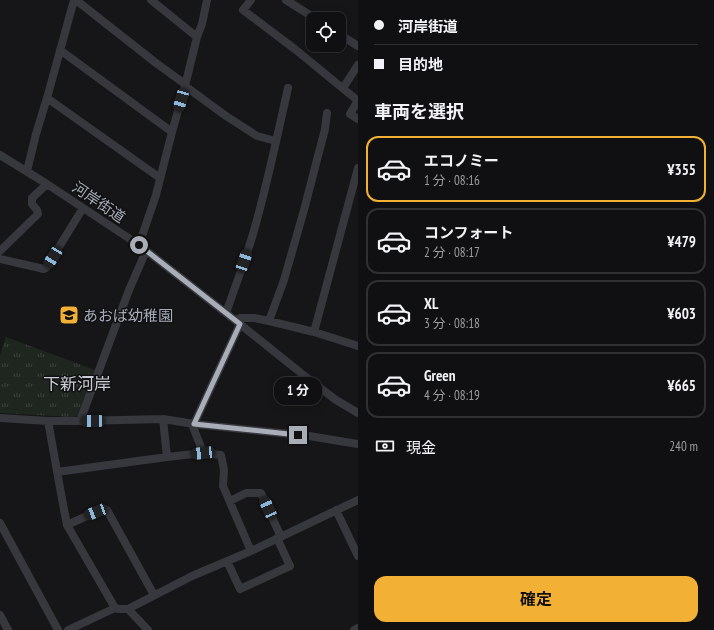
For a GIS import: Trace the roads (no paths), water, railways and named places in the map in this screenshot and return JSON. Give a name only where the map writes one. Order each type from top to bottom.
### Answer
[{"type":"street","points":[[27,171],[36,134],[48,98],[75,0],[226,116],[256,136],[276,141]]},
{"type":"street","points":[[151,0],[197,37]]},
{"type":"street","points":[[139,245],[156,194],[197,37],[202,24],[207,0]]},
{"type":"street","points":[[252,0],[243,10],[296,50],[357,100],[350,114],[358,119]]},
{"type":"street","points":[[286,0],[306,13]]},
{"type":"street","points":[[346,38],[358,46]]},
{"type":"street","points":[[60,50],[172,132]]},
{"type":"street","points":[[343,88],[358,65]]},
{"type":"street","points":[[226,313],[252,235],[266,186],[288,88]]},
{"type":"street","points":[[48,98],[160,178]]},
{"type":"street","points":[[269,321],[284,280],[304,210],[325,129],[327,113]]},
{"type":"street","name":"河岸街道","points":[[0,156],[27,171],[139,245],[312,382],[336,400],[357,411]]},
{"type":"street","points":[[314,332],[358,168]]},
{"type":"street","points":[[0,251],[38,214],[37,210],[32,204],[32,198],[47,184]]},
{"type":"street","points":[[0,259],[44,269],[46,268],[83,208]]},
{"type":"street","points":[[80,421],[129,290],[146,251]]},
{"type":"street","points":[[203,453],[199,440],[196,436],[193,423],[240,318],[254,318],[269,321],[357,344]]},
{"type":"street","points":[[0,418],[48,421],[163,419],[309,436],[358,444]]},
{"type":"street","points":[[163,419],[167,457]]},
{"type":"street","points":[[48,421],[67,525],[115,608]]},
{"type":"street","points":[[57,472],[203,453],[221,455],[224,470],[223,486],[251,551]]},
{"type":"street","points":[[227,561],[240,589],[290,566],[261,494],[246,492],[230,501]]},
{"type":"street","points":[[68,630],[115,608],[128,609],[192,576],[251,551],[358,500]]},
{"type":"street","points":[[67,525],[105,509],[107,510],[154,595]]},
{"type":"street","points":[[336,510],[358,556]]},
{"type":"street","points":[[0,523],[58,630]]},
{"type":"street","points":[[128,609],[148,630]]},
{"type":"street","points":[[0,615],[8,630]]},
{"type":"street","points":[[354,630],[358,628]]},
{"type":"place","name":"あおば幼稚園","points":[[69,315]]},
{"type":"district","name":"下新河岸","points":[[77,384]]}]
